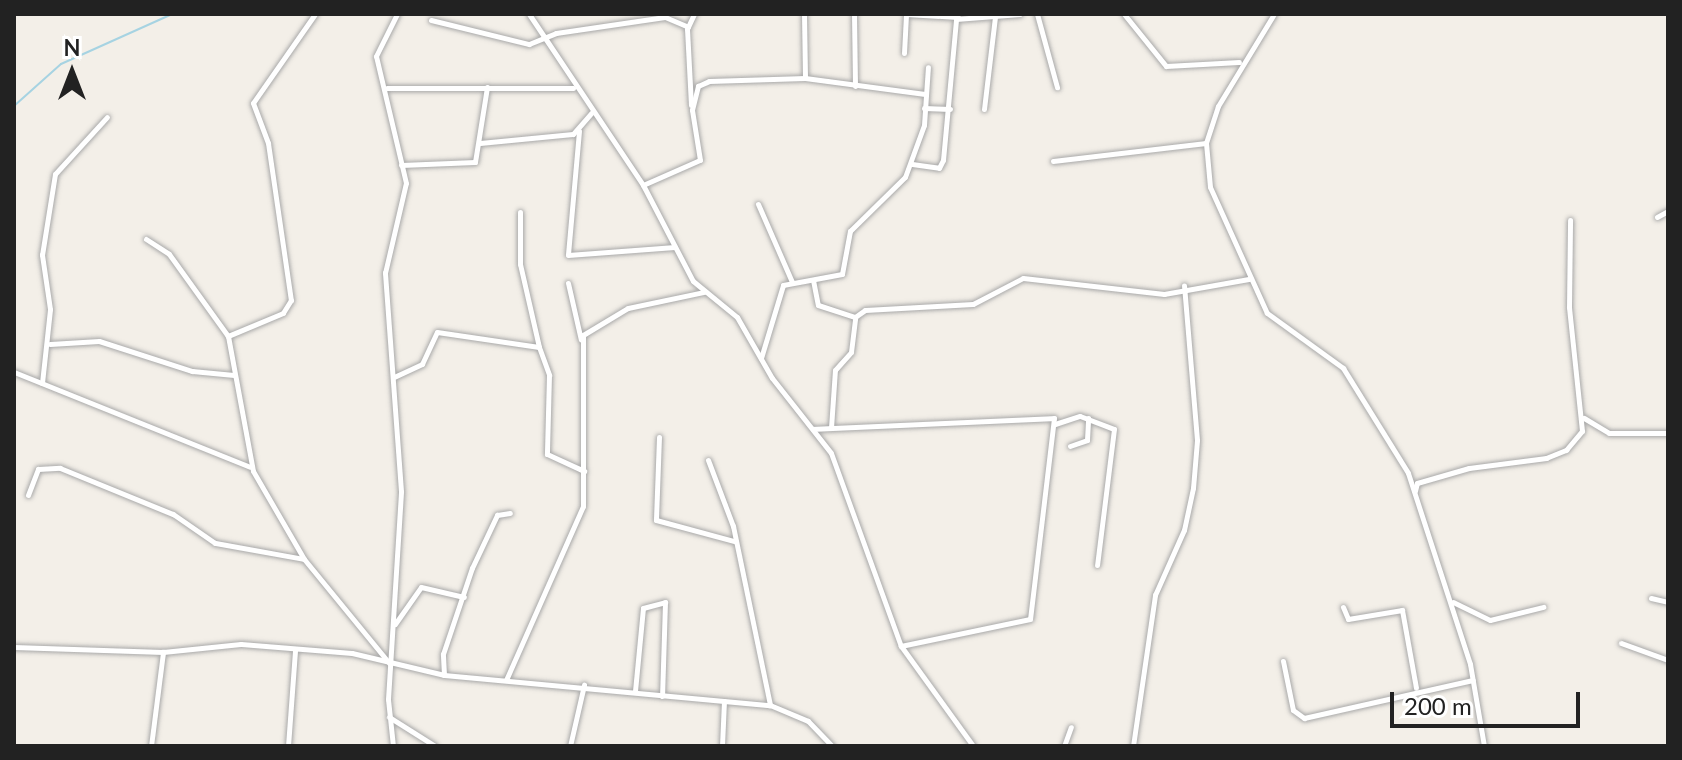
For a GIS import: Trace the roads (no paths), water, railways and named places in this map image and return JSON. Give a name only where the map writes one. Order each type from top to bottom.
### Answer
[{"type":"street","points":[[228,336],[288,309],[284,230],[253,103],[315,14]]},
{"type":"street","points":[[393,746],[389,717],[390,664],[395,625],[401,491],[385,273],[403,202],[401,165],[387,88],[376,56],[397,14]]},
{"type":"street","points":[[529,14],[573,88],[643,185],[675,247],[704,292],[737,317],[761,358],[839,471],[901,646],[973,746]]},
{"type":"street","points":[[643,185],[700,160],[692,110],[688,27],[694,14]]},
{"type":"street","points":[[804,14],[805,78]]},
{"type":"street","points":[[854,14],[855,86]]},
{"type":"street","points":[[904,53],[906,14],[995,17],[1020,14]]},
{"type":"street","points":[[1037,14],[1057,87]]},
{"type":"street","points":[[1124,14],[1166,66],[1239,62]]},
{"type":"street","points":[[1274,14],[1239,62],[1206,143],[1210,187],[1249,279],[1275,324],[1343,368],[1415,492],[1452,602],[1473,680],[1484,746]]},
{"type":"street","points":[[431,20],[506,41],[543,40],[665,17],[688,27]]},
{"type":"street","points":[[912,164],[939,168],[961,17]]},
{"type":"street","points":[[984,109],[995,17]]},
{"type":"street","points":[[761,358],[783,285],[842,274],[847,236],[912,164],[924,108],[928,67]]},
{"type":"street","points":[[692,110],[698,86],[709,81],[805,78],[925,94]]},
{"type":"street","points":[[401,165],[475,162],[487,87]]},
{"type":"street","points":[[387,88],[573,88]]},
{"type":"street","points":[[924,108],[950,109]]},
{"type":"street","points":[[591,113],[579,131],[568,255],[675,247]]},
{"type":"street","points":[[42,383],[49,344],[42,255],[55,174],[107,117]]},
{"type":"street","points":[[480,143],[579,131]]},
{"type":"street","points":[[1053,161],[1206,143]]},
{"type":"street","points":[[758,204],[792,282]]},
{"type":"street","points":[[1657,217],[1668,211]]},
{"type":"street","points":[[520,212],[520,264],[539,347],[548,361],[547,454],[585,471]]},
{"type":"street","points":[[1415,492],[1417,483],[1469,468],[1566,450],[1583,417],[1569,307],[1570,220]]},
{"type":"street","points":[[146,239],[169,254],[228,336],[251,467],[304,559],[390,664]]},
{"type":"street","points":[[813,280],[818,305],[855,317],[882,308],[973,304],[1023,278],[1086,280],[1142,294],[1249,279]]},
{"type":"street","points":[[506,680],[583,506],[585,471],[581,340],[568,283]]},
{"type":"street","points":[[1133,746],[1155,595],[1184,530],[1193,488],[1197,440],[1184,286]]},
{"type":"street","points":[[581,340],[618,311],[704,292]]},
{"type":"street","points":[[831,428],[835,370],[851,352],[855,317]]},
{"type":"street","points":[[394,377],[422,364],[437,332],[539,347]]},
{"type":"street","points":[[49,344],[99,341],[192,371],[234,375]]},
{"type":"street","points":[[14,372],[251,467]]},
{"type":"street","points":[[813,430],[1049,416],[1054,424],[1030,619],[901,646]]},
{"type":"street","points":[[1054,424],[1087,417],[1107,423],[1116,440],[1097,565]]},
{"type":"street","points":[[1070,446],[1087,440],[1087,417]]},
{"type":"street","points":[[1583,417],[1609,433],[1668,433]]},
{"type":"street","points":[[659,437],[656,520],[734,541]]},
{"type":"street","points":[[708,460],[734,541],[770,705]]},
{"type":"street","points":[[28,495],[38,469],[60,468],[173,514],[215,543],[304,559]]},
{"type":"street","points":[[444,675],[443,654],[497,515],[510,513]]},
{"type":"street","points":[[395,625],[421,587],[464,597]]},
{"type":"street","points":[[1651,598],[1668,602]]},
{"type":"street","points":[[635,691],[643,608],[665,602],[662,696]]},
{"type":"street","points":[[1452,602],[1490,620],[1543,607]]},
{"type":"street","points":[[1343,607],[1348,619],[1402,610],[1416,688]]},
{"type":"street","points":[[1621,643],[1668,660]]},
{"type":"street","points":[[14,647],[163,652],[230,644],[295,650],[444,675],[584,685],[662,696],[770,705],[808,721],[832,746]]},
{"type":"street","points":[[288,746],[295,650]]},
{"type":"street","points":[[151,746],[163,652]]},
{"type":"street","points":[[1283,661],[1293,710],[1304,718],[1416,688],[1473,680]]},
{"type":"street","points":[[570,746],[584,685]]},
{"type":"street","points":[[722,746],[724,701]]},
{"type":"street","points":[[389,717],[435,746]]},
{"type":"street","points":[[1064,746],[1071,727]]},
{"type":"waterway","points":[[14,106],[61,64],[172,14]]}]
